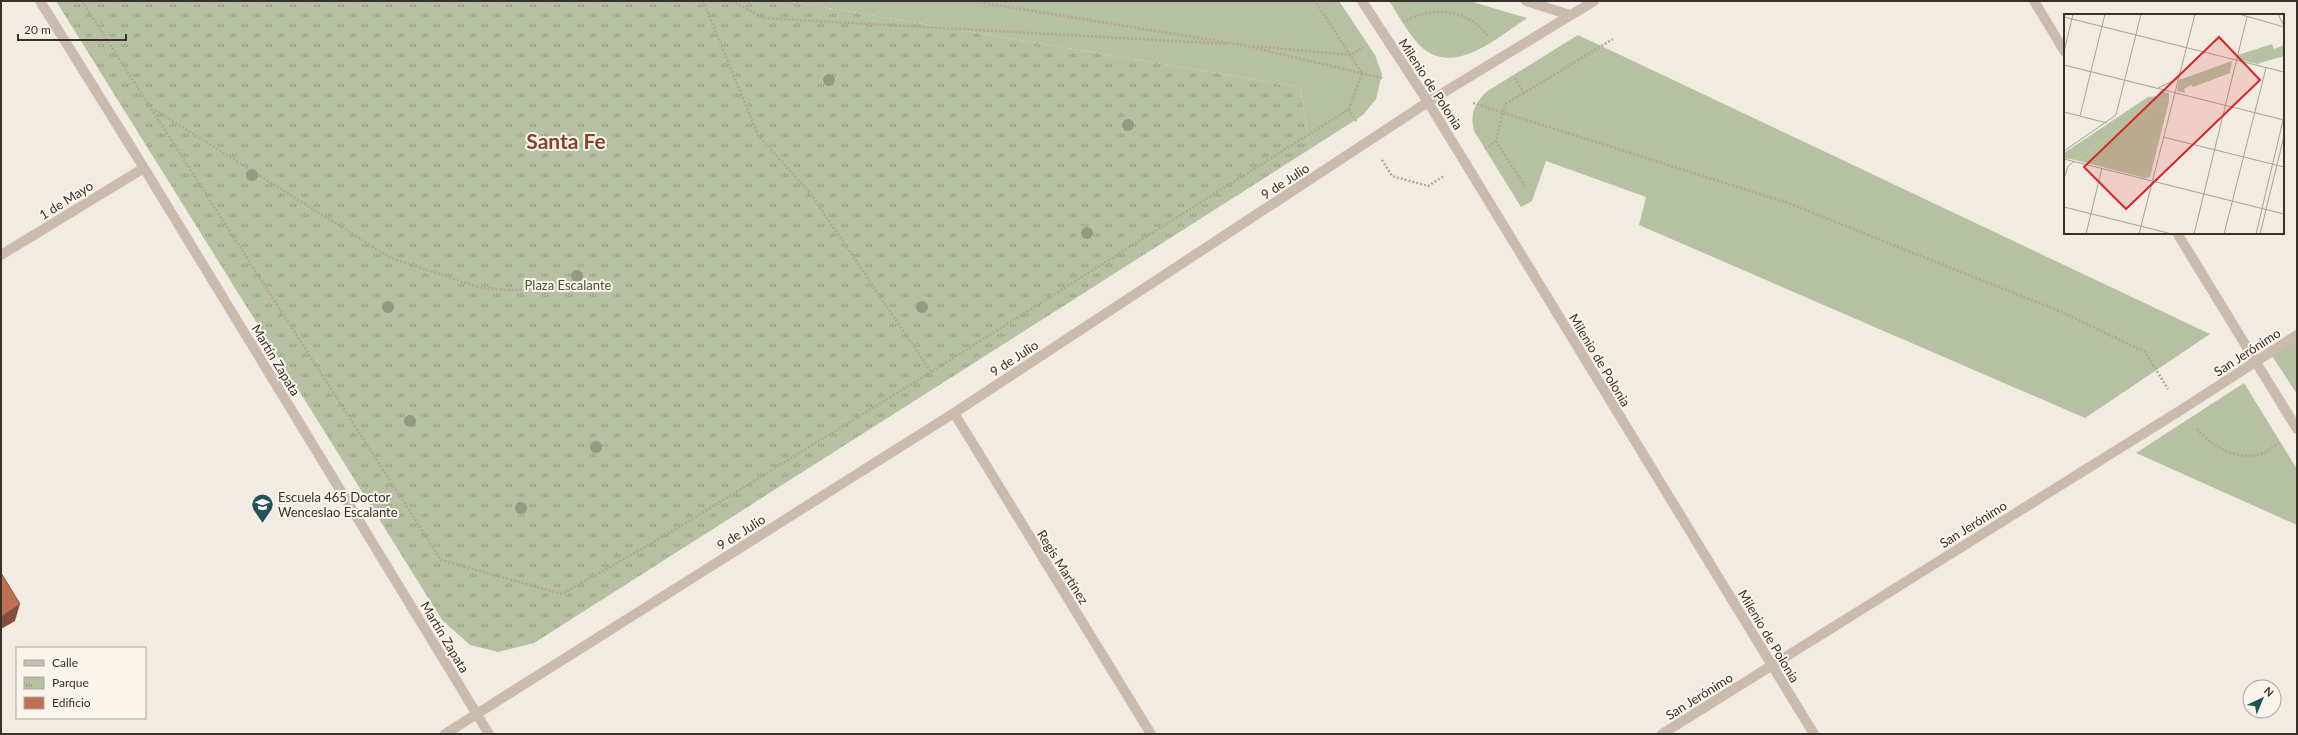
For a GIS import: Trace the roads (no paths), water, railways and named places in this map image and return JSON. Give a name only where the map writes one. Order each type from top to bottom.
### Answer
[{"type":"street","name":"Martín Zapata","points":[[40,1],[144,168],[489,734]]},
{"type":"street","name":"Milenio de Polonia","points":[[1362,1],[1428,102],[1814,734]]},
{"type":"street","points":[[1526,1],[1570,15]]},
{"type":"street","name":"9 de Julio","points":[[445,734],[954,413],[1428,102],[1594,1]]},
{"type":"street","points":[[2034,1],[2064,50]]},
{"type":"street","name":"1 de Mayo","points":[[1,255],[144,168]]},
{"type":"street","points":[[2178,234],[2297,429]]},
{"type":"street","name":"San Jerónimo","points":[[1662,734],[2297,335]]},
{"type":"street","name":"Regis Martínez","points":[[954,413],[1151,734]]},
{"type":"place","name":"Escuela 465 Doctor Wenceslao Escalante","points":[[262,524]]},
{"type":"district","name":"Santa Fe","points":[[566,142]]},
{"type":"park label","name":"Plaza Escalante","points":[[568,285]]}]
